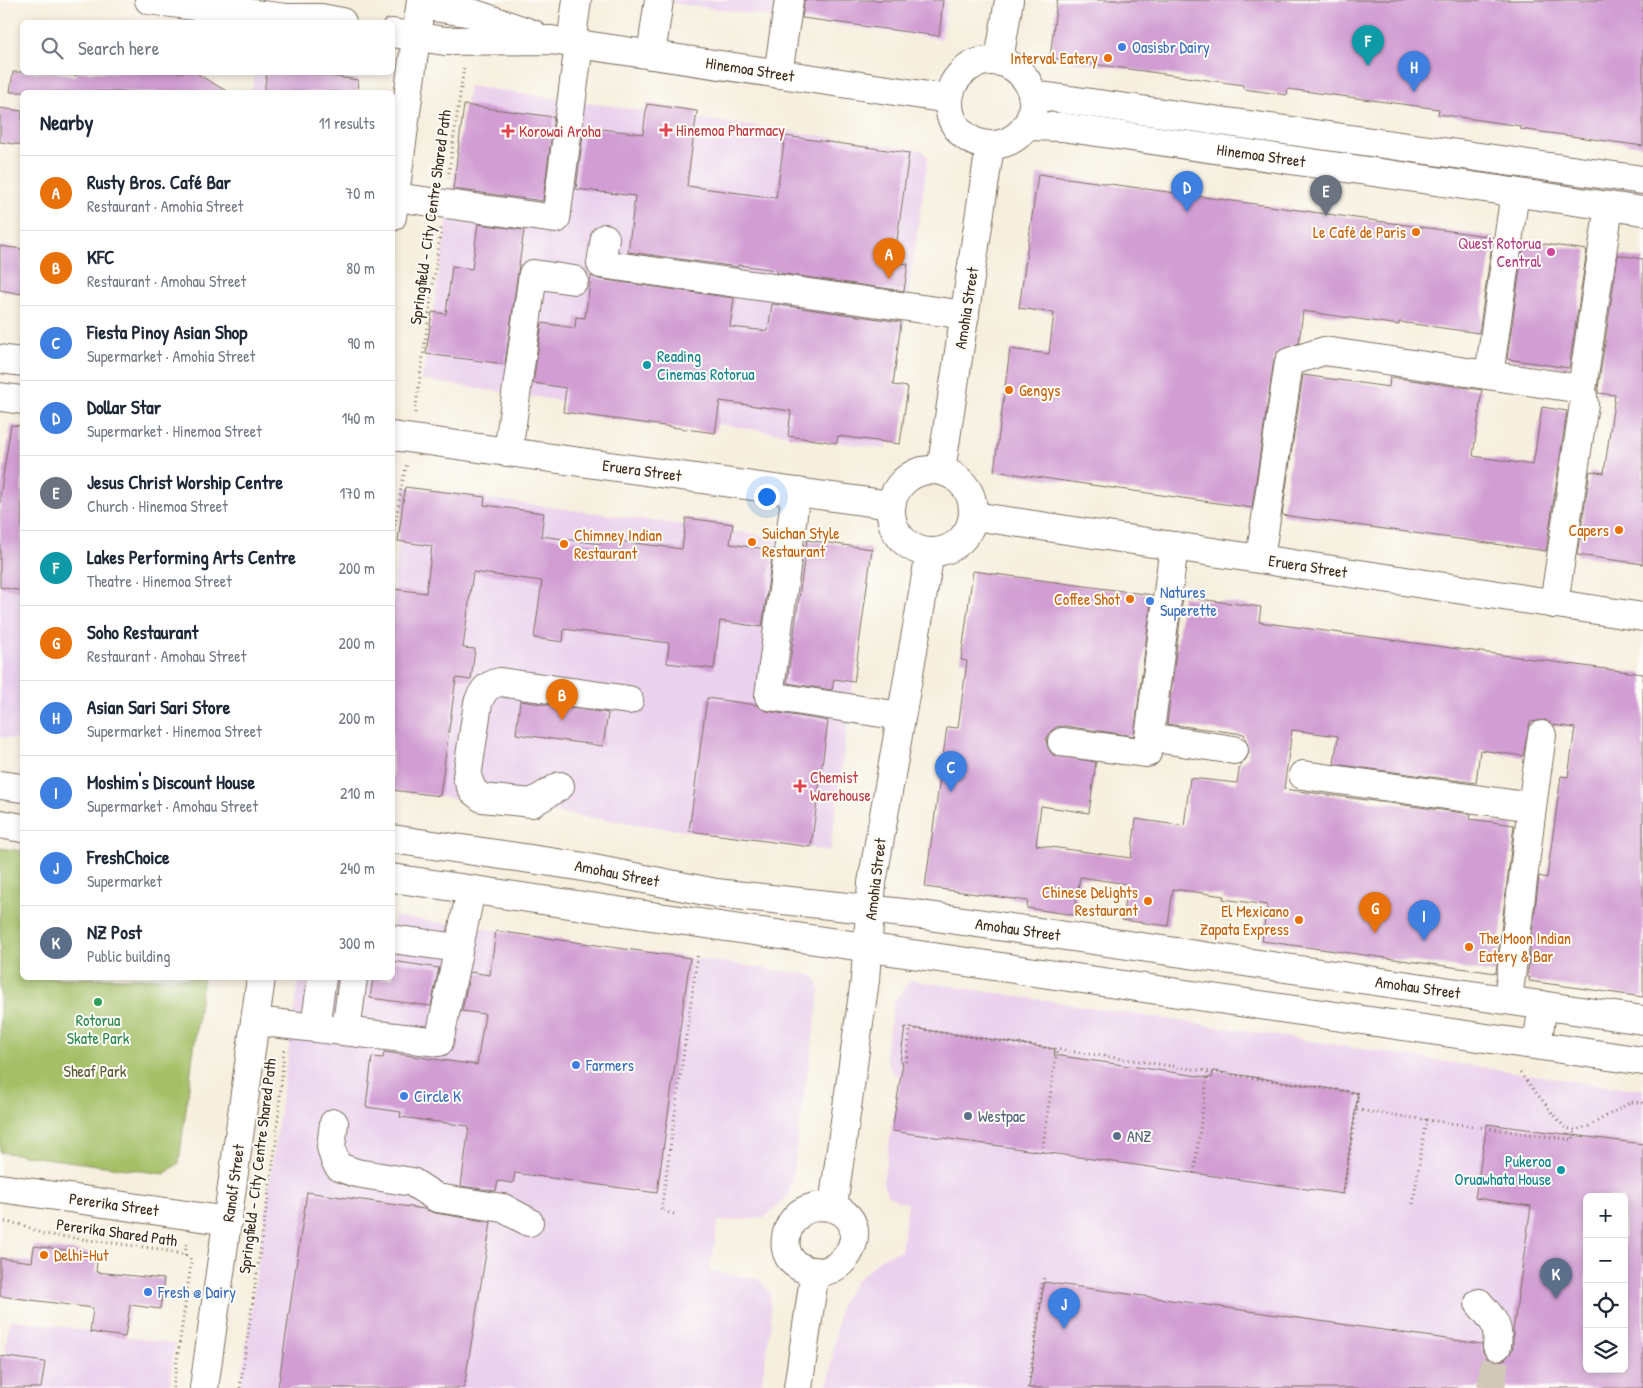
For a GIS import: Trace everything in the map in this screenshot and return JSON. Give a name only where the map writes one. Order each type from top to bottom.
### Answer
[{"type":"street","points":[[150,0],[286,18],[329,13]]},
{"type":"street","points":[[395,207],[444,204],[556,218],[567,42],[578,0]]},
{"type":"street","points":[[651,55],[658,0]]},
{"type":"street","points":[[778,74],[789,0]]},
{"type":"street","points":[[999,60],[1009,0]]},
{"type":"street","points":[[395,191],[405,35],[421,3]]},
{"type":"street","name":"Hinemoa Street","points":[[421,3],[472,13],[567,42],[949,99]]},
{"type":"street","name":"Hinemoa Street","points":[[405,35],[444,41],[567,42]]},
{"type":"street","points":[[984,60],[999,60],[1021,72],[1028,81],[1034,95],[1034,107],[1028,126],[1018,136],[1005,143],[990,146],[976,143],[964,136],[952,120],[949,99],[956,79],[965,69],[984,60]]},
{"type":"street","name":"Hinemoa Street","points":[[1034,95],[1310,132],[1643,180]]},
{"type":"street","name":"Hinemoa Street","points":[[1028,126],[1062,127],[1643,212]]},
{"type":"street","points":[[1305,162],[1310,132]]},
{"type":"street","name":"Amohia Street","points":[[942,471],[990,146]]},
{"type":"street","points":[[1489,375],[1514,192]]},
{"type":"street","points":[[1554,604],[1584,404],[1582,389],[1608,206]]},
{"type":"street","points":[[604,238],[601,264],[965,315]]},
{"type":"street","points":[[508,452],[533,274],[574,280]]},
{"type":"street","points":[[1260,559],[1289,362],[1324,351],[1582,389]]},
{"type":"street","points":[[0,359],[20,362]]},
{"type":"street","points":[[0,397],[20,400]]},
{"type":"street","name":"Eruera Street","points":[[395,436],[891,505]]},
{"type":"street","points":[[942,471],[956,477],[966,488],[972,497],[974,516],[972,524],[961,542],[944,552],[930,553],[919,551],[906,544],[894,528],[891,505],[896,489],[902,482],[918,472],[942,471]]},
{"type":"street","points":[[796,492],[768,696],[901,716]]},
{"type":"street","name":"Eruera Street","points":[[974,516],[1643,617]]},
{"type":"street","points":[[1062,742],[1147,753],[1174,546]]},
{"type":"street","name":"Amohia Street","points":[[832,1206],[865,980],[872,883],[930,553]]},
{"type":"street","points":[[560,786],[532,803],[482,798],[472,791],[467,777],[478,702],[482,691],[490,685],[500,682],[629,700]]},
{"type":"street","points":[[1508,1000],[1542,735]]},
{"type":"street","points":[[1149,737],[1234,750]]},
{"type":"street","points":[[1303,774],[1532,807]]},
{"type":"street","points":[[0,784],[20,788]]},
{"type":"street","points":[[0,824],[20,828]]},
{"type":"street","name":"Amohau Street","points":[[395,839],[578,866],[716,893],[932,916],[1643,1020]]},
{"type":"street","points":[[395,878],[1643,1061]]},
{"type":"street","points":[[255,1021],[439,1042],[471,890]]},
{"type":"street","points":[[395,939],[458,948]]},
{"type":"street","name":"Ranolf Street","points":[[204,1388],[261,980]]},
{"type":"street","points":[[315,1027],[322,980]]},
{"type":"street","points":[[346,1031],[353,980]]},
{"type":"street","points":[[1537,1045],[1543,1005]]},
{"type":"street","points":[[334,1123],[330,1147],[339,1167],[356,1173],[412,1182],[436,1198],[503,1208],[529,1222]]},
{"type":"street","name":"Pererika Street","points":[[0,1188],[228,1221]]},
{"type":"street","points":[[818,1206],[832,1206],[848,1215],[852,1223],[854,1231],[849,1255],[834,1269],[804,1270],[790,1261],[785,1250],[786,1236],[791,1224],[798,1215],[818,1206]]},
{"type":"street","points":[[798,1388],[815,1271]]},
{"type":"street","points":[[1478,1303],[1497,1325],[1499,1333],[1497,1346]]},
{"type":"path","name":"Springfield - City Centre Shared Path","points":[[415,413],[465,61]]},
{"type":"path","points":[[395,526],[407,463]]},
{"type":"path","points":[[674,1214],[661,1211],[698,952]]},
{"type":"path","name":"Springfield - City Centre Shared Path","points":[[240,1388],[273,1161],[288,1024]]},
{"type":"path","points":[[906,1062],[910,1028],[1358,1093],[1343,1194]]},
{"type":"path","points":[[1042,1152],[1057,1048]]},
{"type":"path","points":[[1194,1173],[1208,1070]]},
{"type":"path","points":[[1520,1073],[1566,1128],[1575,1130],[1589,1126],[1631,1102],[1643,1103]]},
{"type":"path","points":[[1356,1110],[1573,1140],[1575,1130]]},
{"type":"path","points":[[1413,1204],[1426,1120]]},
{"type":"path","name":"Pererika Shared Path","points":[[0,1221],[23,1224],[43,1234],[185,1255],[190,1258],[191,1264],[173,1388]]},
{"type":"path","points":[[185,1255],[187,1240]]},
{"type":"path","points":[[1028,1388],[1044,1276]]},
{"type":"shaded area","points":[[649,0],[947,0],[942,39]]},
{"type":"shaded area","points":[[255,75],[346,75],[343,90],[252,90]]},
{"type":"shaded area","points":[[469,86],[921,150],[928,157],[886,449],[422,380]]},
{"type":"shaded area","points":[[10,436],[20,437],[20,740],[0,737],[0,496]]},
{"type":"shaded area","points":[[407,488],[872,550],[830,851],[395,790],[395,572]]},
{"type":"shaded area","points":[[395,916],[812,975],[817,980],[820,992],[789,1195],[764,1218],[718,1221],[710,1271],[758,1279],[770,1293],[771,1322],[761,1388],[240,1388],[299,980],[395,980]]},
{"type":"shaded area","points":[[911,980],[1627,1089],[1643,1089],[1643,1388],[828,1388],[840,1305],[856,1281],[883,1257],[901,1251],[908,1203],[898,1201],[887,1194],[883,1182],[900,1077],[891,1072],[885,1054],[894,1002]]},
{"type":"shaded area","points":[[10,1319],[175,1344],[169,1388],[0,1388]]},
{"type":"green space","name":"Sheaf Park","points":[[0,848],[20,851],[20,980],[203,980],[179,1163],[164,1174],[0,1152]]},
{"type":"building","points":[[804,0],[943,0],[939,36],[802,18]]},
{"type":"building","points":[[1057,0],[1643,0],[1643,146],[1520,129],[1521,126],[1438,114],[1439,109],[1288,89],[1287,95],[1243,89],[1243,85],[1050,58]]},
{"type":"building","points":[[13,72],[20,72],[20,75],[76,76],[199,75],[225,90],[20,90],[20,92],[10,92]]},
{"type":"building","points":[[267,75],[323,75],[358,80],[357,90],[264,90]]},
{"type":"building","points":[[647,104],[697,111],[687,186],[776,198],[785,136],[909,153],[894,262],[908,264],[904,291],[777,273],[777,270],[738,265],[738,267],[628,252],[635,196],[576,189],[584,127],[643,134]]},
{"type":"building","points":[[464,105],[554,117],[543,201],[453,189]]},
{"type":"building","points":[[0,108],[20,111],[20,145],[0,142]]},
{"type":"building","points":[[1038,174],[1493,237],[1479,333],[1399,322],[1399,325],[1303,311],[1299,343],[1278,352],[1274,360],[1252,508],[994,471],[1010,349],[1049,354],[1054,313],[1019,308]]},
{"type":"building","points":[[478,224],[524,230],[505,364],[426,354],[432,312],[446,314],[452,266],[472,269]]},
{"type":"building","points":[[1524,241],[1587,250],[1569,368],[1507,359]]},
{"type":"building","points":[[0,246],[20,249],[20,294],[0,290]]},
{"type":"building","points":[[1618,255],[1643,259],[1643,564],[1577,555],[1590,471],[1604,473],[1615,395],[1598,393],[1598,389]]},
{"type":"building","points":[[591,276],[599,279],[734,298],[730,327],[768,331],[772,304],[901,322],[893,385],[908,387],[900,444],[838,436],[837,443],[788,436],[791,411],[720,401],[715,433],[563,412],[566,388],[533,383],[542,323],[575,328],[576,317],[585,318]]},
{"type":"building","points":[[1303,375],[1389,387],[1390,377],[1482,390],[1473,456],[1533,465],[1542,407],[1567,411],[1546,551],[1282,515]]},
{"type":"building","points":[[11,425],[20,426],[20,591],[0,587],[0,496]]},
{"type":"building","points":[[405,487],[485,497],[484,505],[544,513],[541,536],[601,544],[602,539],[682,549],[686,518],[733,524],[730,544],[773,550],[762,627],[720,621],[714,669],[667,663],[669,643],[564,629],[563,642],[534,638],[542,581],[473,572],[463,648],[475,649],[471,680],[456,678],[440,796],[395,790],[395,589],[426,593],[432,546],[398,541]]},
{"type":"building","points":[[807,540],[872,549],[854,682],[834,679],[832,690],[787,683]]},
{"type":"building","points":[[973,571],[1152,595],[1134,736],[1064,726],[1056,727],[1050,732],[1046,740],[1048,748],[1053,755],[1096,762],[1089,813],[1041,806],[1036,845],[1131,858],[1136,819],[1184,826],[1190,778],[1237,783],[1240,764],[1246,759],[1249,752],[1244,734],[1167,724],[1183,597],[1261,607],[1259,622],[1643,674],[1643,997],[1529,981],[1530,977],[1527,977],[1539,876],[1547,878],[1561,776],[1568,777],[1575,728],[1553,725],[1545,720],[1530,722],[1523,756],[1480,750],[1476,783],[1334,764],[1338,736],[1292,730],[1284,789],[1471,814],[1470,819],[1514,825],[1496,973],[1262,941],[1267,905],[1223,899],[1224,896],[1173,889],[1168,926],[1122,920],[1127,884],[1080,877],[1074,915],[1027,908],[1028,901],[925,887],[947,727],[958,728],[967,661],[961,660]]},
{"type":"building","points":[[707,698],[757,705],[767,711],[828,721],[811,847],[689,831]]},
{"type":"building","points":[[520,701],[608,713],[603,746],[516,734]]},
{"type":"building","name":"Farmers","points":[[496,931],[690,958],[657,1193],[515,1173],[513,1183],[498,1181],[496,1191],[461,1186],[469,1126],[400,1117],[401,1112],[366,1107],[372,1057],[383,1058],[384,1052],[477,1065],[485,1014],[462,1011],[470,972],[490,975]]},
{"type":"building","points":[[395,961],[439,968],[431,1006],[370,998],[373,980],[395,980]]},
{"type":"building","points":[[905,1027],[1055,1049],[1054,1055],[1212,1078],[1213,1071],[1358,1093],[1343,1194],[892,1131],[903,1062],[900,1062]]},
{"type":"building","points":[[1487,1124],[1643,1144],[1643,1388],[1029,1388],[1044,1282],[1482,1344],[1483,1352],[1488,1359],[1496,1362],[1504,1360],[1510,1354],[1513,1347],[1513,1331],[1531,1206],[1475,1198]]},
{"type":"building","points":[[307,1192],[424,1209],[435,1213],[491,1222],[464,1388],[278,1388]]},
{"type":"building","points":[[34,1246],[98,1254],[96,1272],[164,1279],[160,1309],[130,1305],[125,1337],[90,1332],[93,1308],[0,1296],[0,1258],[32,1262]]},
{"type":"building","points":[[0,1356],[45,1362],[41,1388],[0,1388]]},
{"type":"tunnel","points":[[1491,1388],[1497,1346]]},
{"type":"place","name":"Oasisbr Dairy","points":[[1122,47]]},
{"type":"place","name":"Interval Eatery","points":[[1108,58]]},
{"type":"place","name":"Lakes Performing Arts Centre","points":[[1368,66]]},
{"type":"place","name":"Asian Sari Sari Store","points":[[1414,92]]},
{"type":"place","name":"Hinemoa Pharmacy","points":[[666,130]]},
{"type":"place","name":"Korowai Aroha","points":[[508,131]]},
{"type":"place","name":"Dollar Star","points":[[1187,212]]},
{"type":"place","name":"Jesus Christ Worship Centre","points":[[1326,216]]},
{"type":"place","name":"Le Café de Paris","points":[[1416,232]]},
{"type":"place","name":"Quest Rotorua Central","points":[[1551,252]]},
{"type":"place","name":"Rusty Bros. Café Bar","points":[[889,279]]},
{"type":"place","name":"Reading Cinemas Rotorua","points":[[647,365]]},
{"type":"place","name":"Gengys","points":[[1009,390]]},
{"type":"place","name":"Capers","points":[[1619,530]]},
{"type":"place","name":"Suichan Style Restaurant","points":[[752,542]]},
{"type":"place","name":"Chimney Indian Restaurant","points":[[564,544]]},
{"type":"place","name":"Coffee Shot","points":[[1130,599]]},
{"type":"place","name":"Natures Superette","points":[[1150,601]]},
{"type":"place","name":"KFC","points":[[562,720]]},
{"type":"place","name":"Chemist Warehouse","points":[[800,786]]},
{"type":"place","name":"Fiesta Pinoy Asian Shop","points":[[951,792]]},
{"type":"place","name":"Chinese Delights Restaurant","points":[[1148,901]]},
{"type":"place","name":"El Mexicano Zapata Express","points":[[1299,920]]},
{"type":"place","name":"Soho Restaurant","points":[[1375,933]]},
{"type":"place","name":"Moshim's Discount House","points":[[1424,941]]},
{"type":"place","name":"The Moon Indian Eatery & Bar","points":[[1469,947]]},
{"type":"place","name":"Rotorua Skate Park","points":[[98,1002]]},
{"type":"place","name":"Farmers","points":[[576,1065]]},
{"type":"place","name":"Circle K","points":[[404,1096]]},
{"type":"place","name":"Westpac","points":[[968,1116]]},
{"type":"place","name":"ANZ","points":[[1117,1136]]},
{"type":"place","name":"Pukeroa Oruawhata House","points":[[1561,1170]]},
{"type":"place","name":"Delhi-Hut","points":[[44,1255]]},
{"type":"place","name":"Fresh @ Dairy","points":[[148,1292]]},
{"type":"place","name":"NZ Post","points":[[1556,1299]]},
{"type":"place","name":"FreshChoice","points":[[1064,1329]]}]
